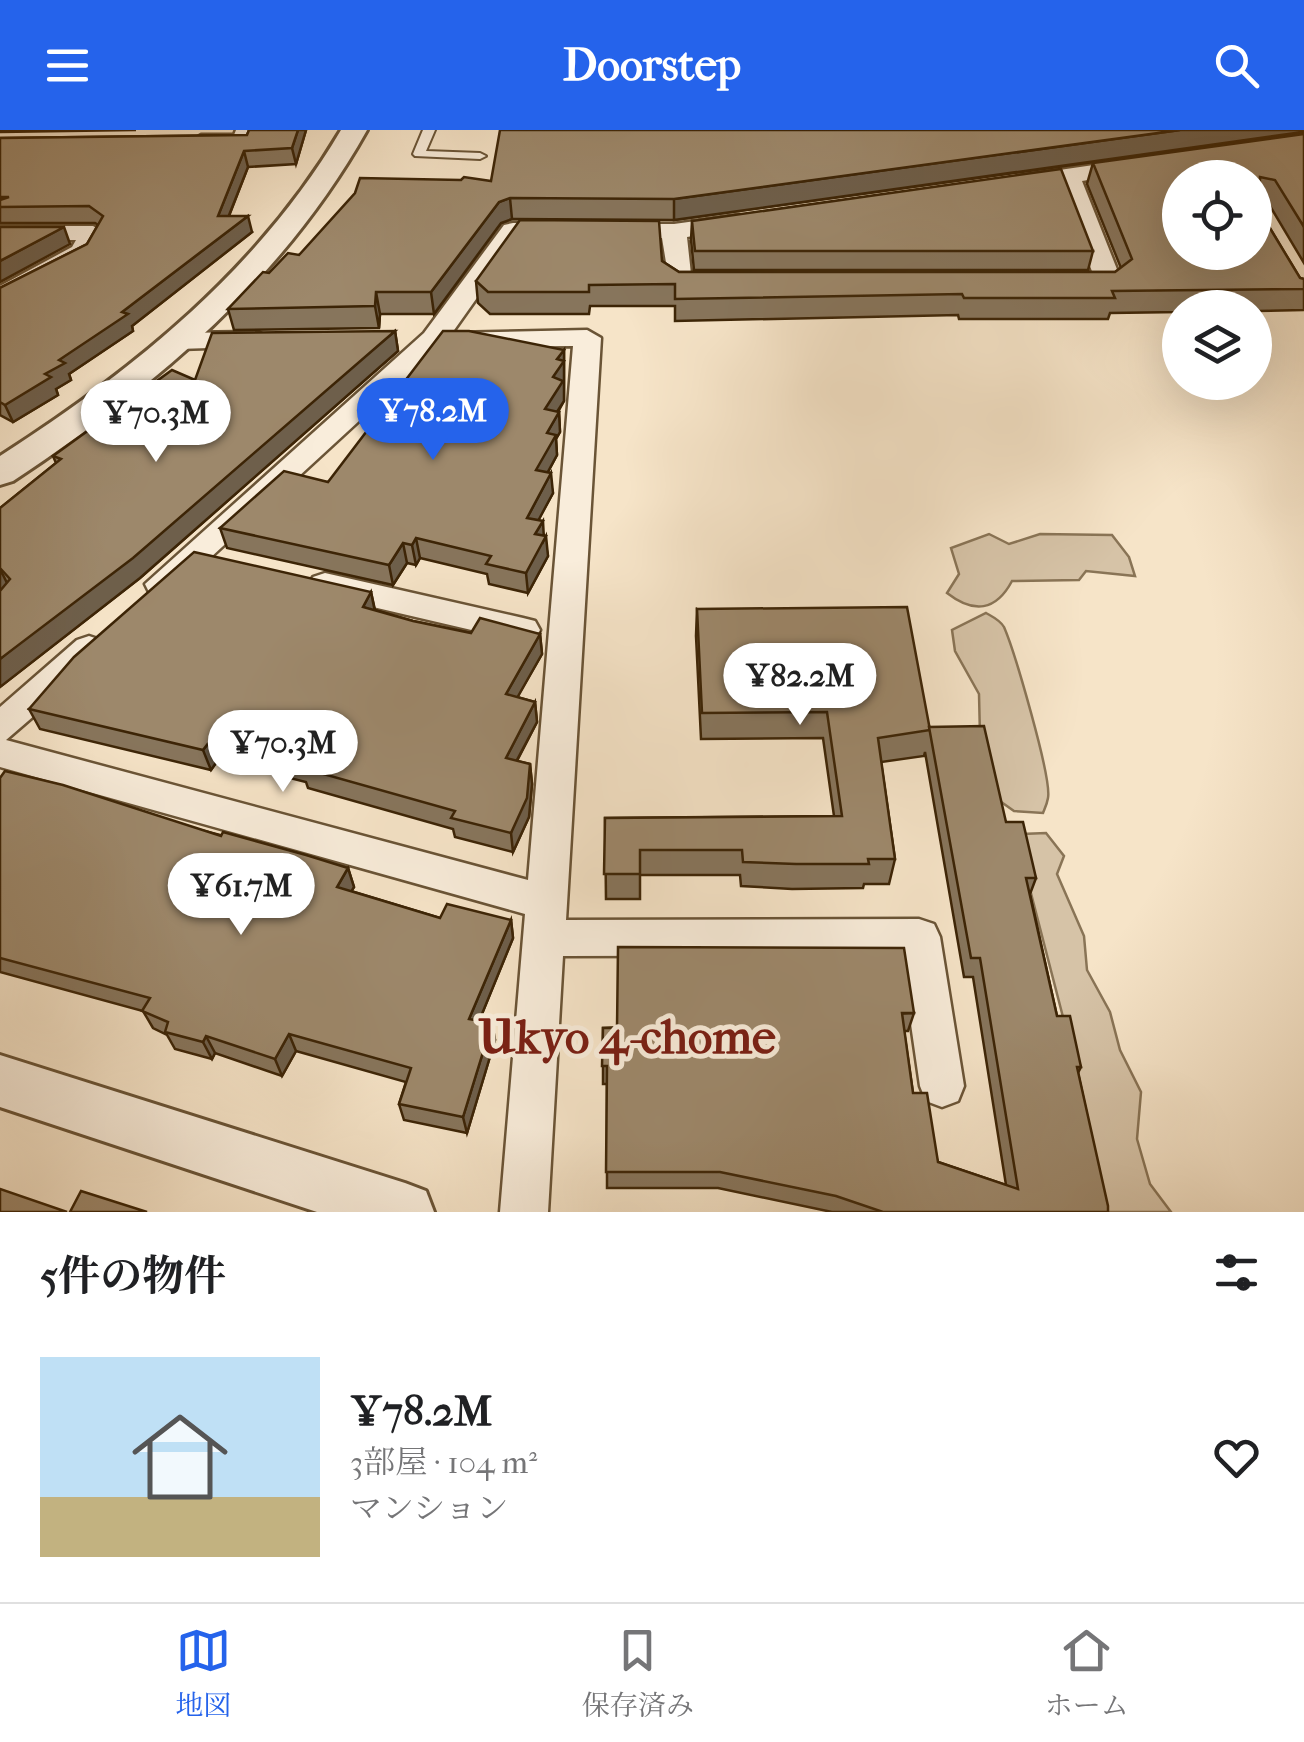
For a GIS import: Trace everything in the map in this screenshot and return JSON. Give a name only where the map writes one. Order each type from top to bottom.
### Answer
[{"type":"street","points":[[183,142],[242,142],[247,130]]},
{"type":"street","points":[[0,473],[112,394],[178,340],[300,214],[354,130]]},
{"type":"street","points":[[989,187],[1162,161]]},
{"type":"street","points":[[1050,282],[1109,282],[1068,176]]},
{"type":"street","points":[[0,728],[434,339],[513,230],[674,231],[773,218]]},
{"type":"street","points":[[674,231],[679,282],[738,282]]},
{"type":"street","points":[[0,233],[93,233],[82,252],[0,296]]},
{"type":"street","points":[[396,339],[587,338],[524,1212]]},
{"type":"street","points":[[178,340],[284,340]]},
{"type":"street","points":[[192,555],[230,564]]},
{"type":"street","points":[[286,576],[566,640]]},
{"type":"street","points":[[0,753],[547,921],[919,937],[942,1086]]},
{"type":"street","points":[[0,1081],[405,1212]]},
{"type":"lane","points":[[429,130],[418,154],[480,156]]},
{"type":"shaded area","points":[[989,534],[1009,544],[1040,534],[1112,535],[1129,557],[1135,576],[1086,571],[1079,580],[1012,581],[992,604],[966,604],[947,593],[959,574],[951,548]]},
{"type":"shaded area","points":[[986,613],[1004,627],[1023,686],[1048,786],[1043,813],[1014,811],[997,799],[980,736],[979,694],[955,651],[952,630]]},
{"type":"shaded area","points":[[1046,833],[1064,856],[1057,874],[1084,936],[1087,970],[1110,1012],[1120,1050],[1141,1092],[1137,1139],[1150,1184],[1171,1212],[1106,1212],[1078,1075],[1026,874],[1022,834]]},
{"type":"building","points":[[249,130],[298,130],[292,148],[244,151],[218,216],[248,216],[122,312],[128,314],[59,360],[65,363],[45,374],[51,377],[5,405],[0,402],[0,288],[87,244],[103,216],[89,206],[0,207],[0,200],[9,197],[0,197],[0,138],[247,135]]},
{"type":"building","points":[[500,130],[1180,130],[674,199],[510,198],[499,202],[431,292],[376,292],[375,306],[228,309],[263,272],[269,273],[288,253],[299,255],[355,193],[360,178],[464,177],[491,181]]},
{"type":"building","points":[[1304,134],[1304,227],[1272,179],[1272,160],[1162,160],[1162,270],[1272,270],[1272,232],[1304,279],[1304,289],[1112,291],[1115,298],[964,298],[962,294],[675,299],[675,284],[589,285],[589,292],[488,292],[476,281],[520,220],[659,221],[662,261],[679,272],[1115,272],[1132,259],[1093,163]]},
{"type":"building","points":[[1061,169],[1093,251],[695,251],[692,221]]},
{"type":"building","points":[[0,227],[64,227],[0,261]]},
{"type":"building","points":[[395,331],[133,558],[0,659],[0,591],[10,579],[0,568],[0,508],[61,459],[53,456],[172,370],[195,380],[212,333]]},
{"type":"building","points":[[443,331],[469,331],[564,350],[557,359],[564,361],[553,377],[563,381],[545,409],[559,412],[547,433],[556,435],[536,470],[551,473],[527,518],[543,521],[535,534],[546,536],[526,573],[486,564],[491,556],[416,538],[412,545],[403,543],[389,565],[220,528],[284,471],[328,482]]},
{"type":"building","points":[[194,552],[371,592],[363,607],[413,621],[471,633],[480,618],[540,634],[506,694],[535,702],[506,758],[530,764],[527,798],[511,833],[451,818],[455,811],[302,768],[304,764],[210,741],[203,750],[29,709],[74,657]]},
{"type":"building","points":[[907,607],[930,730],[878,738],[895,859],[868,859],[869,864],[796,864],[743,862],[742,850],[640,850],[640,874],[604,874],[605,818],[842,816],[827,712],[702,713],[697,609]]},
{"type":"building","points":[[984,726],[1006,822],[1023,822],[1036,878],[1026,878],[1057,1016],[1070,1016],[1108,1212],[883,1212],[836,1196],[720,1172],[606,1172],[607,1066],[602,1066],[603,1028],[617,1028],[618,947],[904,948],[914,1013],[902,1013],[913,1093],[927,1093],[938,1162],[1018,1189],[980,958],[971,958],[929,727]]},
{"type":"building","points":[[5,771],[63,785],[221,836],[223,832],[348,868],[337,887],[440,918],[447,904],[511,920],[469,1019],[492,1023],[463,1117],[399,1104],[411,1068],[289,1034],[275,1059],[206,1036],[203,1042],[165,1032],[168,1022],[142,1011],[150,998],[0,958],[0,778]]},
{"type":"building","points":[[0,1189],[67,1212],[0,1212]]},
{"type":"building","points":[[81,1191],[147,1212],[70,1212]]},
{"type":"district","name":"Ukyo 4-chome","points":[[627,1037]]}]
